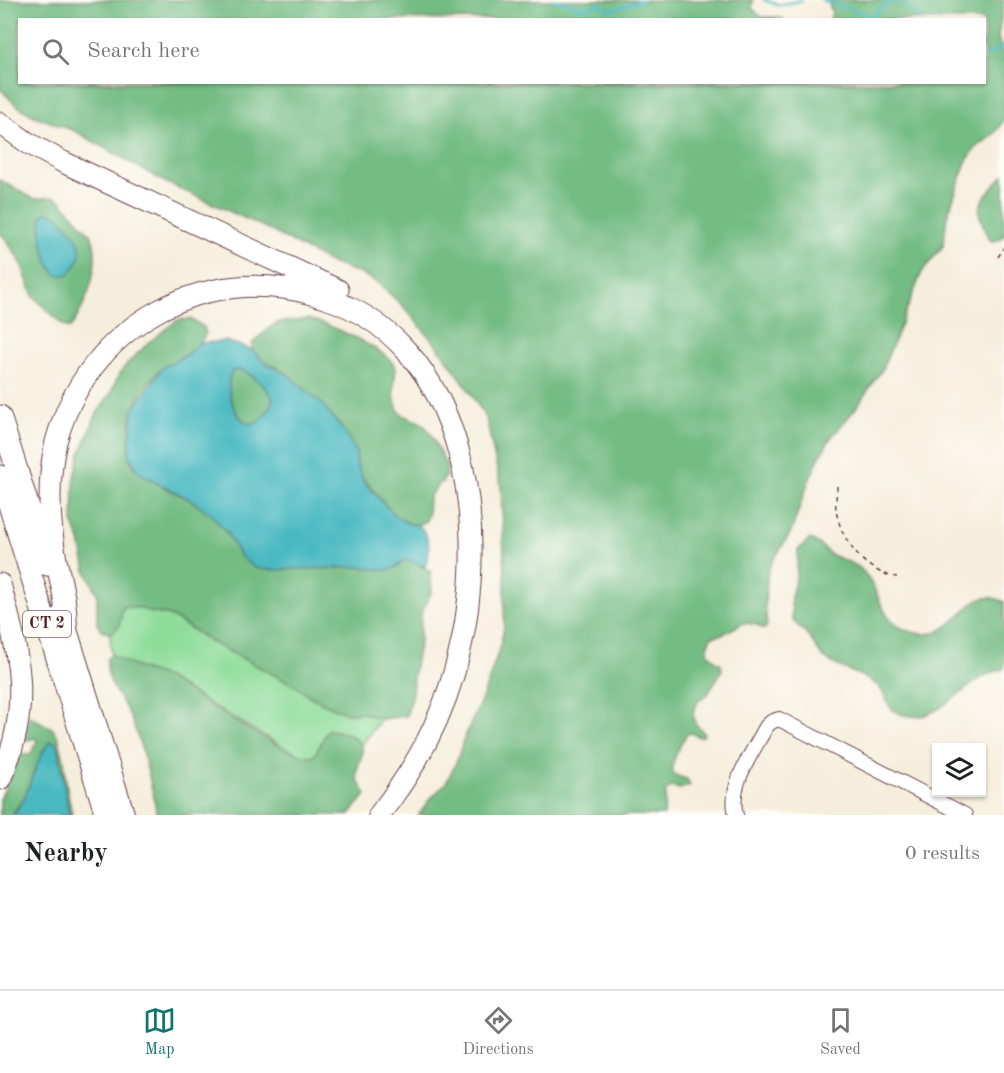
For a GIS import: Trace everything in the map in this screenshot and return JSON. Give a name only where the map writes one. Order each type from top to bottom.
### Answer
[{"type":"highway","points":[[0,123],[28,143],[79,170],[367,306],[414,343],[431,363],[443,383],[465,433],[478,490],[482,553],[479,611],[467,665],[450,718],[426,766],[394,815]]},
{"type":"highway","points":[[66,627],[65,594],[57,563],[51,518],[50,492],[53,459],[62,422],[70,404],[83,379],[106,351],[135,326],[163,308],[201,294],[239,287],[275,287],[307,292],[333,300],[358,314],[401,346],[437,394],[448,417],[459,453],[471,530],[469,601],[454,675],[423,749],[405,780],[379,815]]},
{"type":"highway","name":"CT 2","points":[[0,416],[124,815]]},
{"type":"highway","name":"CT 2","points":[[0,476],[106,815]]},
{"type":"highway","points":[[0,584],[18,650],[21,687],[16,735],[0,779]]},
{"type":"highway","points":[[93,772],[100,815]]},
{"type":"street","points":[[736,815],[734,797],[738,782],[766,727],[775,720],[783,720],[965,815]]},
{"type":"path","points":[[998,257],[1004,248]]},
{"type":"path","points":[[837,486],[836,508],[842,529],[853,549],[867,564],[885,575],[897,577]]},
{"type":"green space","points":[[0,0],[753,0],[752,8],[761,17],[780,18],[18,18],[18,84],[986,84],[986,18],[830,18],[832,13],[828,0],[1004,0],[998,37],[1004,59],[1004,120],[995,133],[975,149],[966,162],[947,217],[943,246],[922,272],[883,368],[820,456],[791,532],[768,571],[765,603],[767,626],[764,629],[755,624],[743,623],[723,634],[711,637],[709,641],[709,653],[721,664],[722,670],[708,694],[698,701],[693,714],[695,723],[704,733],[703,736],[688,733],[674,759],[673,773],[687,779],[690,785],[680,789],[671,787],[666,791],[664,815],[419,815],[429,800],[446,783],[457,760],[483,696],[500,647],[504,627],[505,577],[501,488],[486,418],[438,347],[402,305],[378,283],[362,274],[331,263],[264,227],[163,181],[75,131],[32,115],[16,105],[0,89]]},
{"type":"green space","points":[[1004,175],[1004,235],[992,241],[979,211],[987,194]]},
{"type":"green space","points":[[0,180],[34,199],[53,197],[60,200],[91,235],[94,246],[94,270],[87,296],[70,328],[64,326],[33,296],[20,261],[0,233]]},
{"type":"green space","points":[[190,319],[204,327],[206,333],[198,345],[160,370],[139,398],[131,418],[129,456],[131,462],[145,476],[212,514],[240,556],[300,568],[360,567],[386,570],[398,566],[407,558],[430,571],[432,591],[421,614],[420,640],[413,676],[412,697],[406,716],[381,719],[364,713],[345,713],[311,697],[296,686],[213,643],[165,614],[152,613],[141,608],[123,607],[119,626],[110,634],[100,629],[97,624],[97,593],[86,571],[80,541],[73,524],[74,481],[80,454],[97,413],[126,365],[172,324],[178,320]]},
{"type":"green space","points":[[306,319],[327,325],[356,338],[392,362],[396,369],[394,390],[398,410],[404,416],[425,426],[447,466],[446,475],[430,497],[425,522],[413,525],[396,517],[361,476],[356,453],[340,425],[277,367],[265,363],[252,350],[252,344],[277,323]]},
{"type":"green space","points":[[239,370],[258,381],[273,398],[265,415],[255,423],[250,424],[244,421],[232,401],[230,378],[232,371]]},
{"type":"green space","points":[[810,539],[832,555],[861,569],[868,577],[881,605],[892,621],[912,632],[928,634],[941,630],[980,599],[991,598],[1004,602],[1004,669],[984,676],[946,704],[926,715],[907,716],[894,711],[889,706],[882,690],[875,683],[824,658],[808,635],[792,619],[791,597],[796,577],[798,550]]},
{"type":"green space","points":[[128,606],[165,614],[176,619],[213,643],[345,713],[364,713],[381,719],[361,746],[349,735],[336,732],[325,735],[314,756],[308,757],[283,747],[166,678],[111,655],[110,634],[119,626],[123,607]]},
{"type":"green space","points":[[111,655],[167,678],[263,737],[301,754],[314,756],[328,730],[352,737],[357,740],[362,749],[357,775],[366,795],[349,815],[157,815],[147,766],[136,731],[108,676],[107,659]]},
{"type":"green space","points":[[29,716],[52,728],[58,736],[72,815],[69,815],[59,750],[47,745],[34,771],[26,795],[12,815],[0,815],[0,799],[21,755],[30,755],[37,741],[35,738],[25,741]]},
{"type":"water","points":[[47,212],[60,219],[79,244],[78,262],[68,275],[56,275],[46,255],[41,224],[42,216]]},
{"type":"water","points":[[226,341],[252,350],[265,363],[287,374],[320,402],[347,435],[356,453],[357,465],[364,482],[396,517],[407,523],[419,525],[423,530],[429,544],[425,567],[407,559],[392,569],[386,570],[360,567],[268,570],[255,568],[240,556],[227,532],[211,514],[191,500],[139,473],[129,455],[133,410],[162,368],[185,356],[199,343]],"holes":[[[239,370],[258,381],[273,398],[265,415],[255,423],[250,424],[244,421],[232,401],[230,378],[232,371]]]},
{"type":"water","points":[[52,741],[57,744],[59,750],[69,815],[12,815],[23,800],[44,750]]},
{"type":"waterway","points":[[555,0],[584,8],[598,4],[613,10],[641,0]]},
{"type":"waterway","points":[[764,0],[779,5],[802,0]]},
{"type":"waterway","points":[[822,0],[872,16],[881,7],[896,0]]},
{"type":"waterway","points":[[900,0],[919,18]]},
{"type":"waterway","points":[[986,56],[1004,46]]}]
